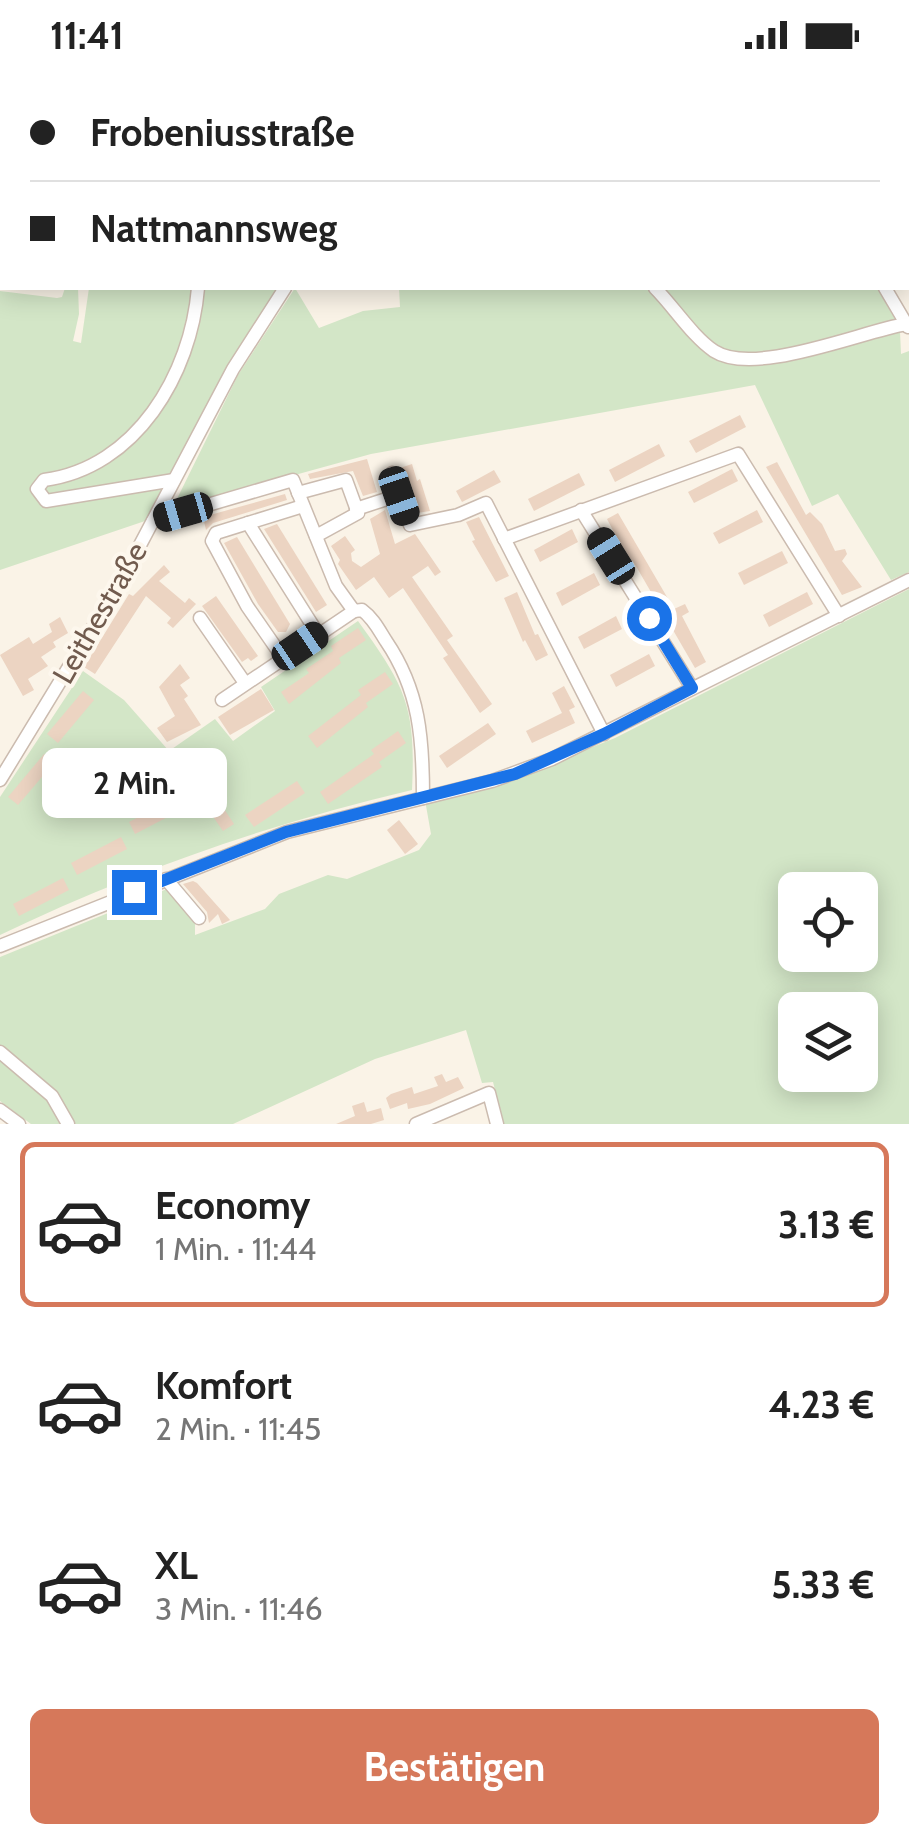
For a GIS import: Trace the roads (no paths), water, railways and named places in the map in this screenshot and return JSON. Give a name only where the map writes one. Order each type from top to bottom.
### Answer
[{"type":"street","points":[[174,480],[46,501],[38,493],[40,482],[72,476],[104,460],[162,400],[191,331],[198,290]]},
{"type":"street","name":"Leithestraße","points":[[0,780],[4,763],[120,584],[233,368],[283,290]]},
{"type":"street","points":[[657,290],[712,349],[726,357],[766,357],[907,326],[887,290]]},
{"type":"street","points":[[504,538],[738,454],[839,616]]},
{"type":"street","points":[[392,472],[410,525],[458,515],[486,503],[604,734]]},
{"type":"street","points":[[153,520],[293,480],[336,586],[354,612]]},
{"type":"street","points":[[283,658],[212,546],[216,533],[248,524],[346,480],[358,514],[316,536]]},
{"type":"street","points":[[356,509],[399,496]]},
{"type":"street","points":[[582,510],[692,688]]},
{"type":"street","points":[[248,524],[318,634]]},
{"type":"street","points":[[0,946],[286,832],[515,774],[604,734],[909,580]]},
{"type":"street","points":[[222,700],[318,634],[362,610],[398,659],[416,696],[422,738],[423,798]]},
{"type":"street","points":[[200,618],[246,683]]},
{"type":"street","points":[[166,879],[199,918]]},
{"type":"street","points":[[0,1052],[52,1096],[68,1124]]},
{"type":"street","points":[[416,1124],[489,1093],[498,1124]]},
{"type":"street","points":[[0,1110],[19,1124]]}]
